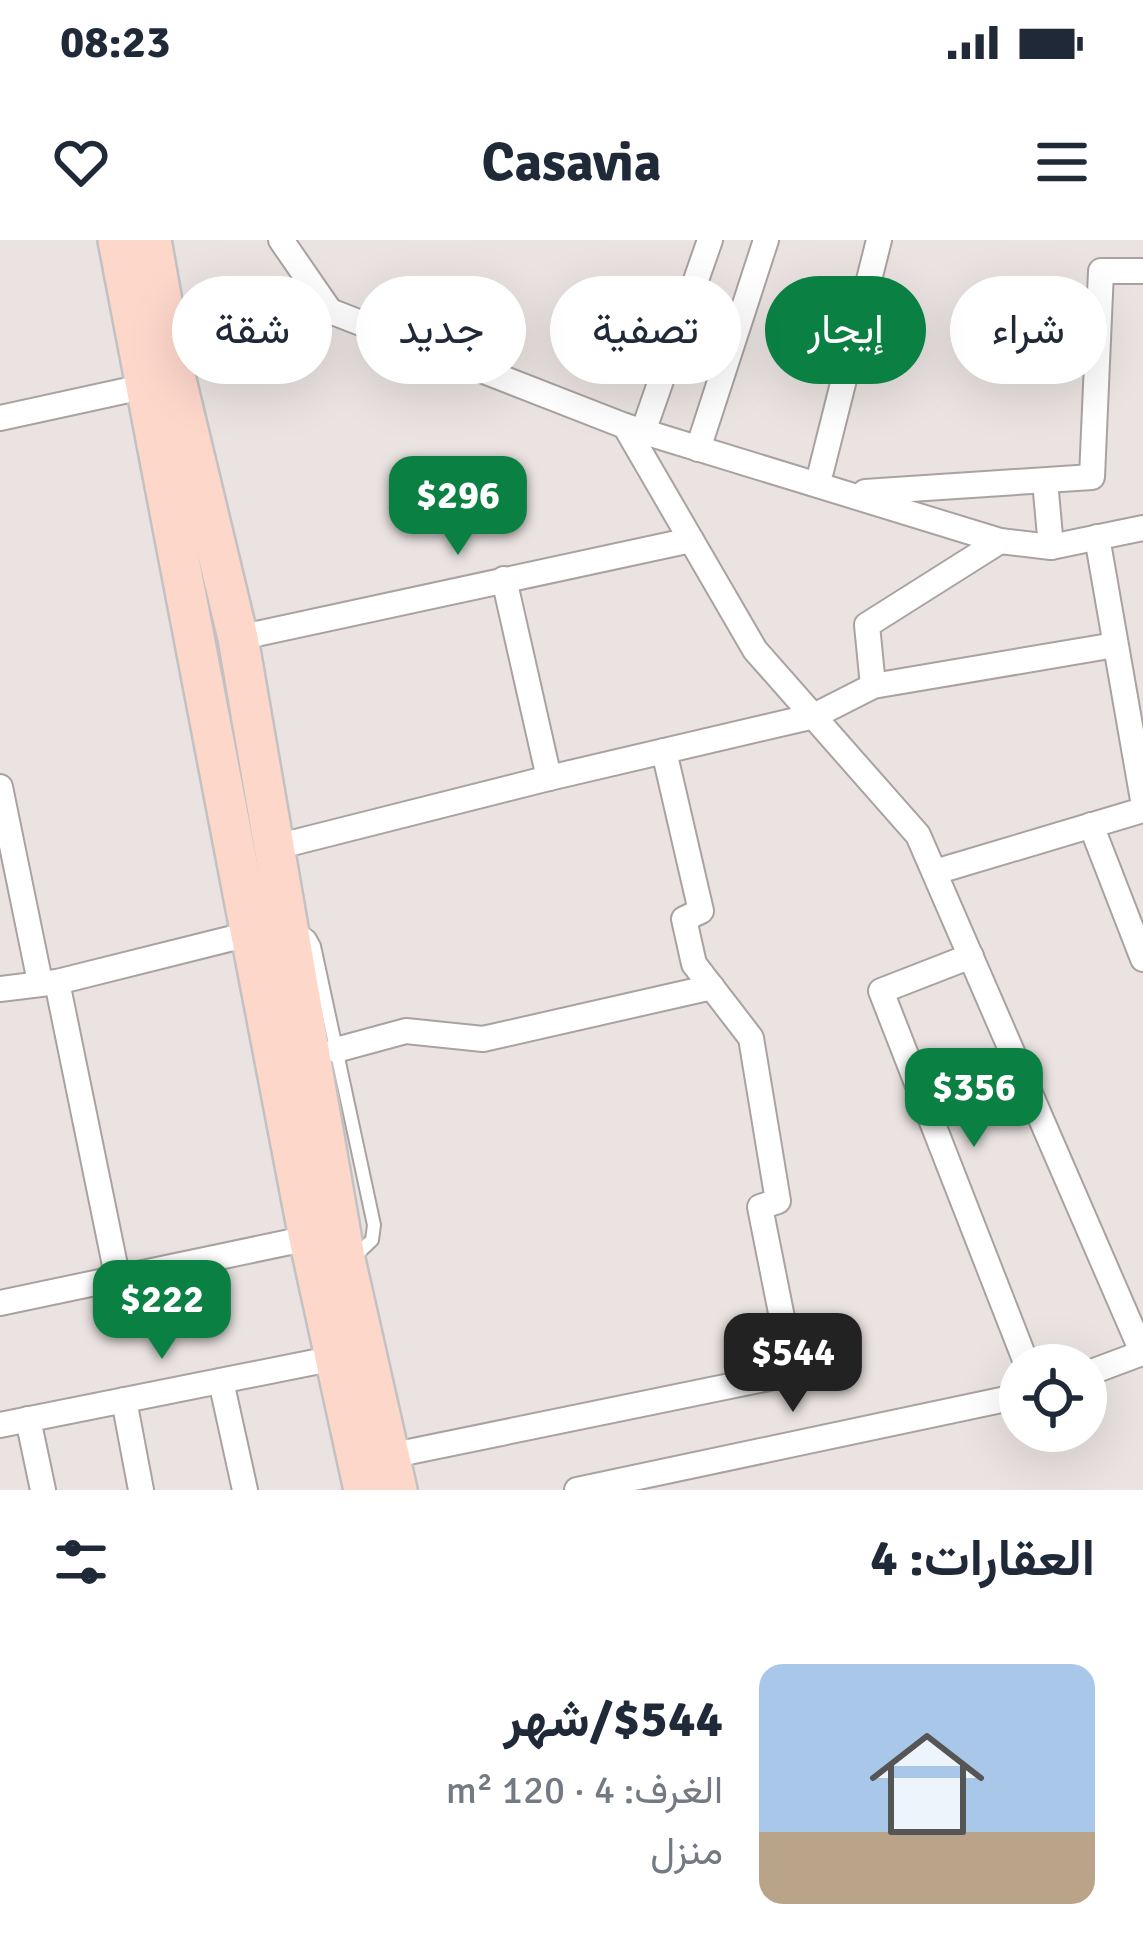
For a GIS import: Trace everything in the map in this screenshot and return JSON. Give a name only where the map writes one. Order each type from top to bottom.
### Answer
[{"type":"main road","points":[[118,240],[238,638],[276,847],[269,929],[309,1238],[364,1490]]},
{"type":"main road","points":[[151,240],[167,338],[160,383],[269,929],[393,1473]]},
{"type":"street","points":[[281,240],[305,276]]},
{"type":"street","points":[[710,240],[634,429],[755,650],[918,835],[1143,1354],[1107,1367]]},
{"type":"street","points":[[698,448],[766,240]]},
{"type":"street","points":[[821,471],[879,240]]},
{"type":"street","points":[[845,493],[1093,477],[1101,271],[1143,271]]},
{"type":"street","points":[[332,312],[634,429],[1000,541],[1051,547],[1143,528]]},
{"type":"street","points":[[167,338],[172,337]]},
{"type":"street","points":[[0,418],[160,383]]},
{"type":"street","points":[[1045,481],[1051,547]]},
{"type":"street","points":[[1096,537],[1143,800]]},
{"type":"street","points":[[238,638],[691,540]]},
{"type":"street","points":[[873,686],[867,625],[1000,541]]},
{"type":"street","points":[[504,579],[549,778]]},
{"type":"street","points":[[276,847],[814,716],[873,686],[1115,645]]},
{"type":"street","points":[[393,1473],[793,1373],[760,1207],[778,1201],[751,1038],[694,964],[684,919],[701,911],[664,751]]},
{"type":"street","points":[[0,787],[118,1280]]},
{"type":"street","points":[[935,872],[1143,810]]},
{"type":"street","points":[[1091,825],[1143,959]]},
{"type":"street","points":[[0,989],[48,982],[269,929]]},
{"type":"street","points":[[971,956],[881,991],[1019,1344]]},
{"type":"street","points":[[336,1050],[406,1031],[483,1040],[712,987]]},
{"type":"street","points":[[0,1303],[309,1238]]},
{"type":"street","points":[[0,1425],[335,1358]]},
{"type":"street","points":[[220,1381],[244,1490]]},
{"type":"street","points":[[124,1400],[141,1490]]},
{"type":"street","points":[[577,1490],[999,1400]]},
{"type":"street","points":[[28,1419],[43,1490]]},
{"type":"lane","points":[[269,929],[302,931],[314,946],[374,1225],[367,1246],[346,1264]]}]
